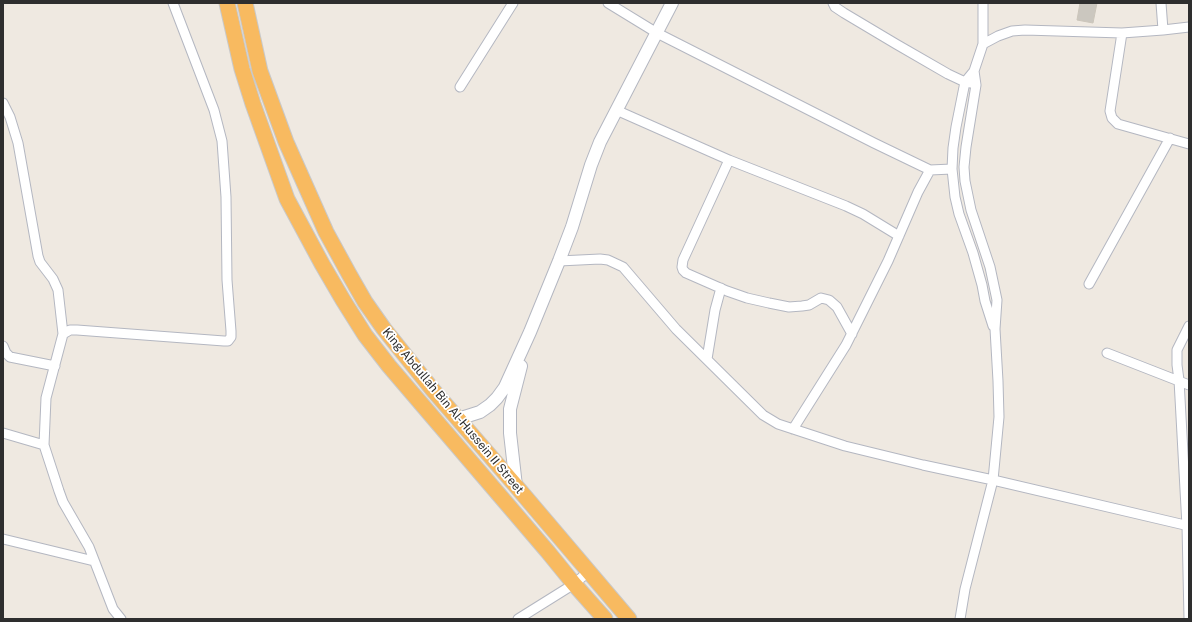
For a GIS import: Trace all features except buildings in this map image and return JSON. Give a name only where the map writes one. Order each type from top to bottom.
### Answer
[{"type":"highway","name":"King Abdullah Bin Al-Hussein II Street","points":[[227,3],[242,69],[252,104],[287,199],[343,300],[365,335],[389,366],[605,619]]},
{"type":"highway","name":"King Abdullah Bin Al-Hussein II Street","points":[[245,3],[260,71],[286,142],[326,232],[348,274],[369,308],[407,358],[629,619]]},
{"type":"street","points":[[63,334],[70,330],[77,330],[224,341],[230,339],[231,337],[227,280],[226,188],[221,136],[214,110],[173,3]]},
{"type":"street","points":[[460,87],[513,3]]},
{"type":"street","points":[[608,3],[657,33],[874,143],[930,170],[952,169]]},
{"type":"street","points":[[458,419],[480,412],[490,406],[505,387],[530,332],[559,261],[600,142],[672,3]]},
{"type":"street","points":[[833,3],[835,7],[844,13],[948,74],[976,85]]},
{"type":"street","points":[[983,3],[983,44],[974,71],[966,82],[956,127],[952,169],[955,197],[959,214],[973,252],[985,301],[995,329]]},
{"type":"street","points":[[1161,3],[1163,30]]},
{"type":"street","points":[[983,44],[1012,31],[1025,30],[1122,33],[1189,27]]},
{"type":"street","points":[[1122,33],[1110,111],[1112,118],[1118,124],[1189,144]]},
{"type":"street","points":[[960,619],[965,589],[993,480],[999,417],[995,329],[997,300],[990,267],[971,210],[965,181],[964,167],[966,147],[976,85],[974,71]]},
{"type":"street","points":[[3,103],[10,117],[18,143],[38,256],[40,262],[53,279],[58,290],[63,334],[46,398],[44,445],[58,492],[89,548],[113,609],[121,619]]},
{"type":"street","points":[[616,110],[729,160],[846,206],[863,214],[899,236]]},
{"type":"street","points":[[1088,284],[1170,138]]},
{"type":"street","points":[[729,160],[683,260],[682,267],[686,273],[746,298],[789,307],[809,305],[821,298],[829,300],[837,307],[852,334]]},
{"type":"street","points":[[793,428],[839,358],[852,334],[888,261],[918,192],[930,170]]},
{"type":"street","points":[[559,261],[600,259],[608,260],[623,267],[662,313],[707,359],[763,415],[778,424],[845,446],[1188,526]]},
{"type":"street","points":[[707,359],[715,310],[721,288]]},
{"type":"street","points":[[1189,326],[1177,350],[1188,526],[1189,619]]},
{"type":"street","points":[[516,486],[510,433],[510,409],[530,332]]},
{"type":"street","points":[[3,346],[6,353],[10,357],[55,366]]},
{"type":"street","points":[[1107,353],[1189,385]]},
{"type":"street","points":[[3,433],[44,445]]},
{"type":"street","points":[[3,539],[94,561]]},
{"type":"street","points":[[518,619],[574,584],[588,572]]}]
